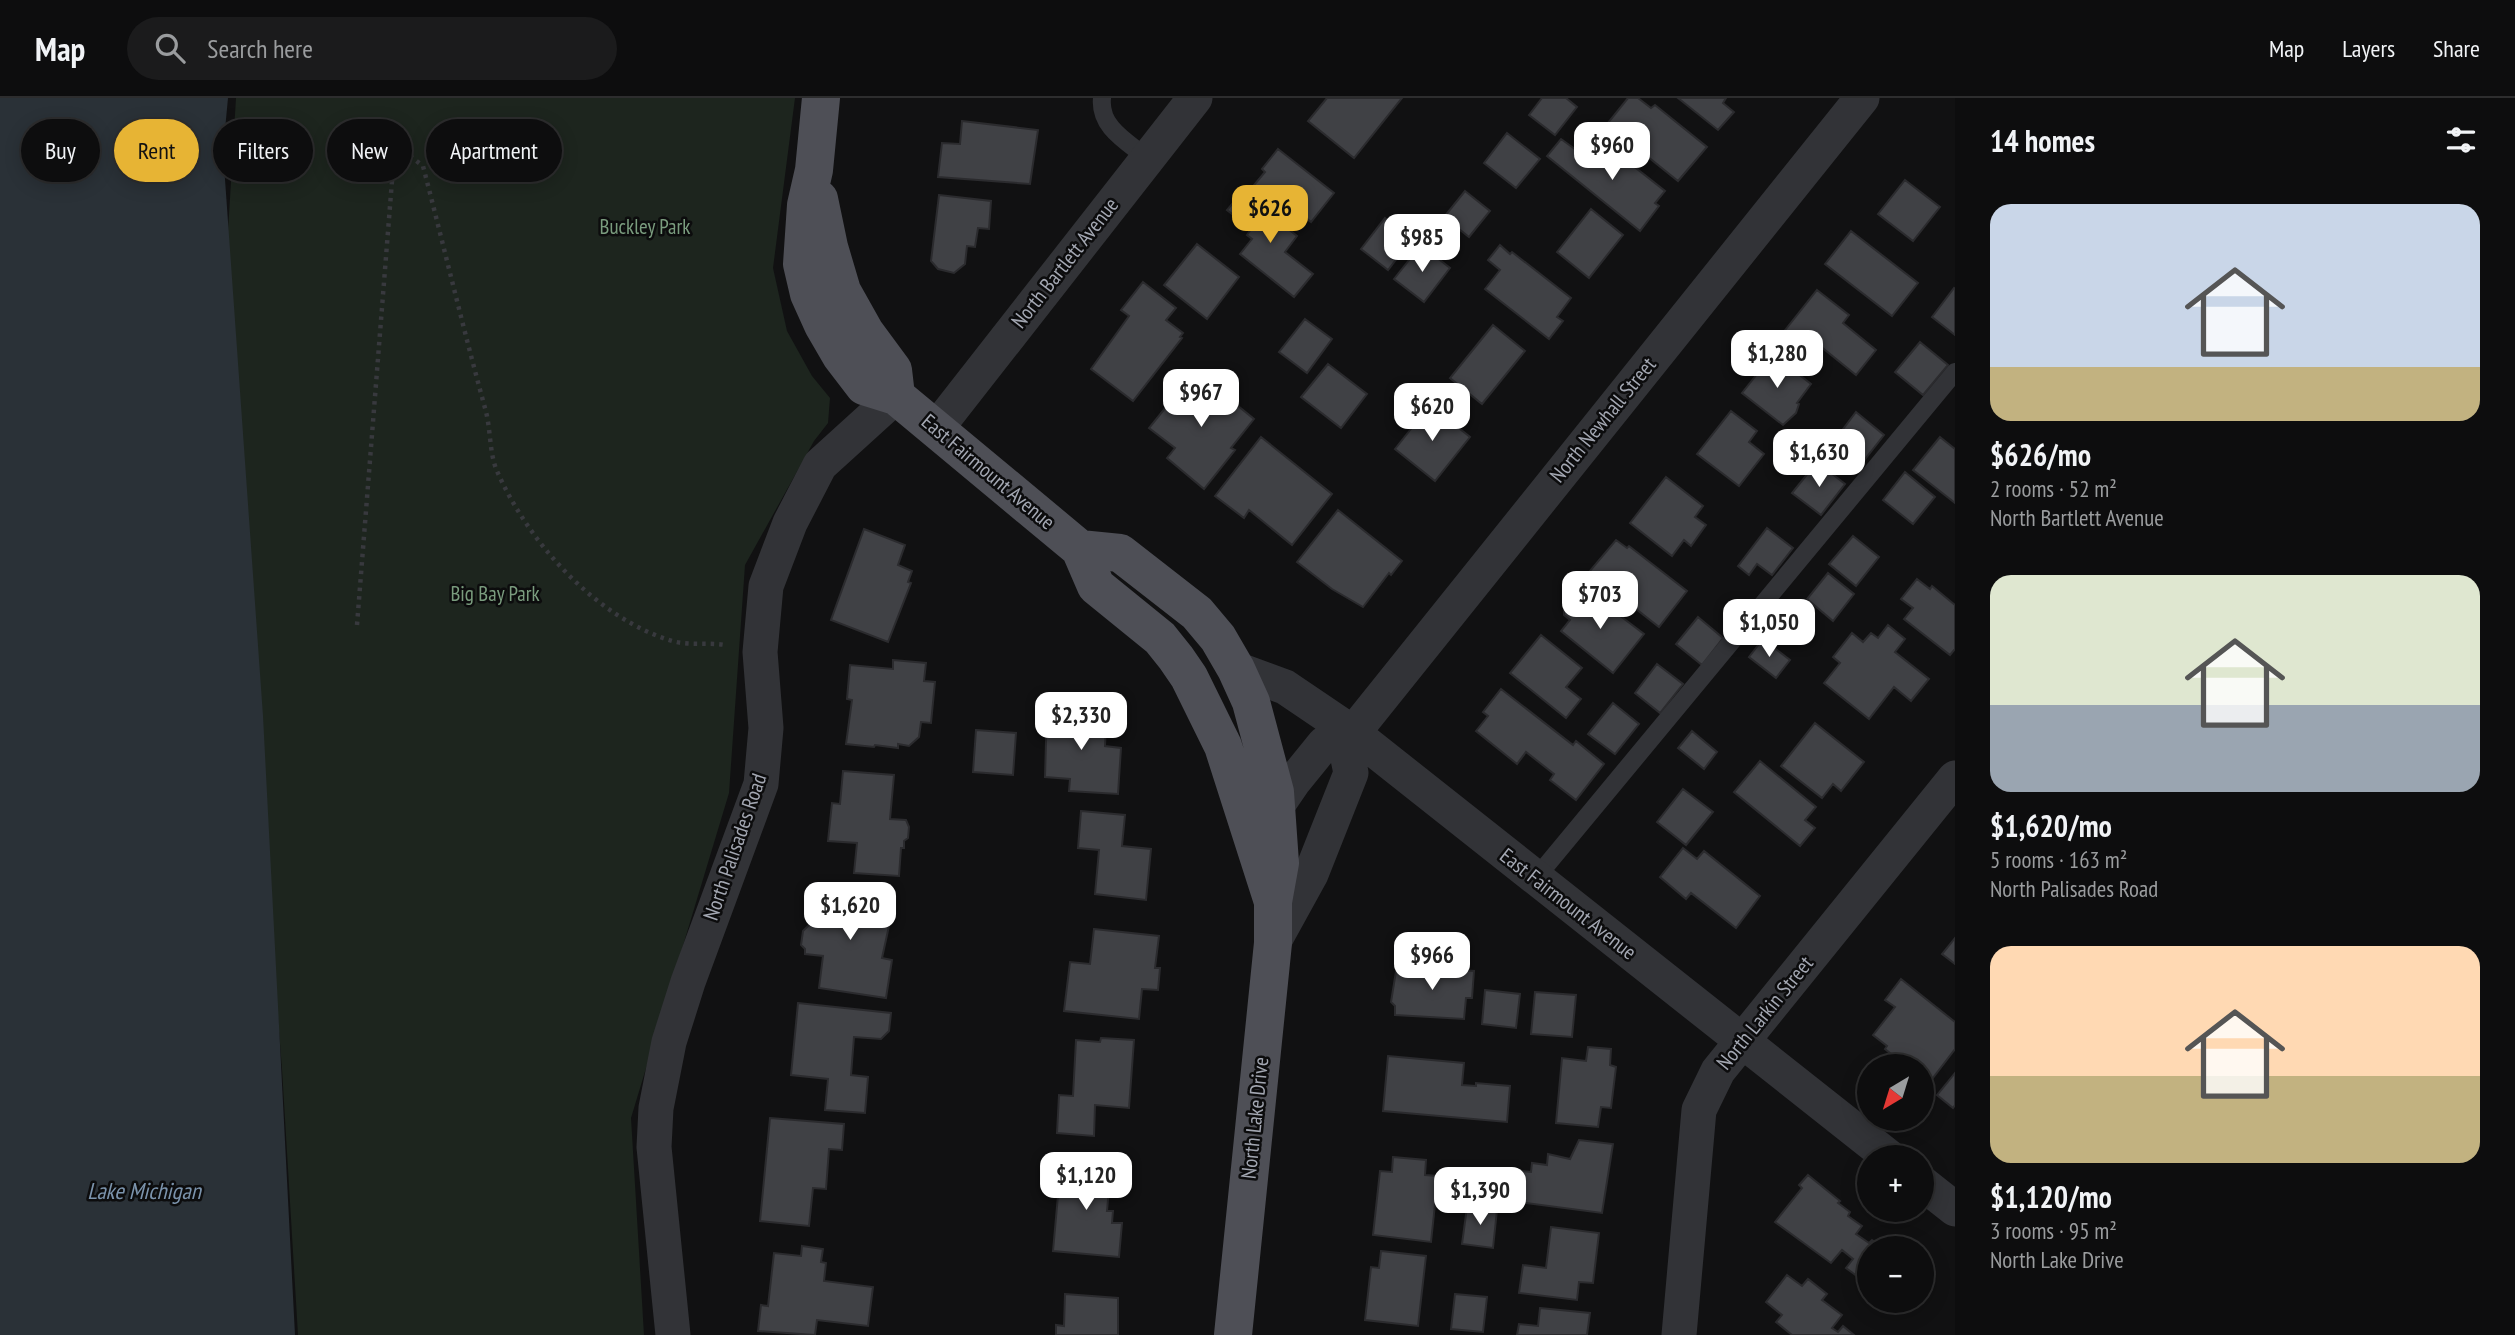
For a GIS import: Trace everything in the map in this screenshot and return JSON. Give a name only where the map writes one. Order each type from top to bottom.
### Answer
[{"type":"main road","points":[[821,98],[814,170],[806,205],[802,264],[809,294],[823,325],[864,386],[896,397]]},
{"type":"main road","name":"East Fairmount Avenue","points":[[896,397],[1080,549],[1096,586],[1160,638]]},
{"type":"main road","name":"North Lake Drive","points":[[1080,549],[1120,553],[1197,613],[1218,638],[1251,702],[1275,792],[1280,863],[1273,902],[1273,943],[1233,1335]]},
{"type":"main road","points":[[1160,638],[1236,670]]},
{"type":"main road","name":"North Lake Drive","points":[[1160,638],[1189,677],[1223,746],[1273,902]]},
{"type":"street","name":"North Bartlett Avenue","points":[[936,429],[1195,98]]},
{"type":"street","name":"North Newhall Street","points":[[1349,738],[1862,98]]},
{"type":"street","name":"North Palisades Road","points":[[673,1335],[654,1146],[656,1108],[669,1042],[688,982],[761,784],[766,728],[760,652],[766,586],[790,523],[820,465],[896,397]]},
{"type":"street","name":"East Fairmount Avenue","points":[[1236,670],[1284,687],[1535,879],[1874,1145]]},
{"type":"street","points":[[1254,842],[1275,806],[1324,744],[1349,738],[1351,773],[1311,874],[1273,943]]},
{"type":"street","name":"North Larkin Street","points":[[1679,1335],[1699,1110],[1718,1071],[1955,778]]},
{"type":"street","points":[[1934,1192],[1955,1209]]},
{"type":"lane","points":[[1102,98],[1101,111],[1109,127],[1147,158]]},
{"type":"lane","points":[[1535,879],[1955,372]]},
{"type":"path","points":[[357,625],[393,168],[405,152],[423,166],[489,423],[496,469],[541,544],[569,577],[633,624],[674,642],[721,644],[760,652]]},
{"type":"green space","name":"Big Bay Park","points":[[236,98],[795,98],[773,268],[787,331],[812,376],[830,398],[828,423],[814,441],[745,565],[729,793],[631,1118],[644,1335],[298,1335],[282,1069],[223,315],[231,182],[313,182],[313,119],[235,119]]},
{"type":"water","name":"Lake Michigan","points":[[0,98],[228,98],[226,119],[213,119],[213,182],[225,182],[263,716],[295,1335],[0,1335]]},
{"type":"building","points":[[1327,98],[1402,98],[1354,158],[1308,121]]},
{"type":"building","points":[[1542,98],[1566,98],[1577,107],[1555,135],[1529,115]]},
{"type":"building","points":[[1628,98],[1638,98],[1651,108],[1655,105],[1707,147],[1678,181],[1607,124]]},
{"type":"building","points":[[1678,98],[1726,98],[1723,103],[1734,112],[1718,130]]},
{"type":"building","points":[[962,121],[1038,130],[1030,184],[938,177],[942,143],[960,144]]},
{"type":"building","points":[[1507,133],[1540,159],[1516,188],[1484,163]]},
{"type":"building","points":[[1561,139],[1597,165],[1592,159],[1604,143],[1665,191],[1655,203],[1659,206],[1640,231],[1547,156]]},
{"type":"building","points":[[1278,149],[1334,193],[1311,222],[1296,210],[1292,215],[1254,185],[1265,172],[1262,169]]},
{"type":"building","points":[[1905,180],[1940,207],[1913,241],[1878,214]]},
{"type":"building","points":[[1465,191],[1490,211],[1469,237],[1444,217]]},
{"type":"building","points":[[1241,193],[1265,211],[1269,207],[1280,216],[1277,220],[1297,236],[1285,252],[1313,274],[1294,297],[1240,254],[1252,239],[1247,235],[1251,229],[1227,210]]},
{"type":"building","points":[[939,195],[991,201],[989,229],[978,228],[975,247],[967,246],[965,264],[954,273],[938,269],[931,261]]},
{"type":"building","points":[[1591,209],[1623,235],[1589,278],[1557,252]]},
{"type":"building","points":[[1385,218],[1412,239],[1388,270],[1361,249]]},
{"type":"building","points":[[1851,231],[1918,283],[1892,316],[1825,264]]},
{"type":"building","points":[[1197,244],[1239,277],[1207,319],[1164,285]]},
{"type":"building","points":[[1421,245],[1450,268],[1424,302],[1394,279]]},
{"type":"building","points":[[1500,245],[1571,298],[1557,317],[1563,321],[1549,339],[1485,289],[1500,270],[1488,260]]},
{"type":"building","points":[[1143,282],[1176,308],[1166,320],[1183,333],[1180,337],[1182,338],[1133,401],[1091,369],[1129,316],[1121,310]]},
{"type":"building","points":[[1955,289],[1955,335],[1932,317]]},
{"type":"building","points":[[1817,290],[1849,315],[1843,323],[1876,350],[1856,375],[1820,346],[1807,362],[1778,339]]},
{"type":"building","points":[[1305,319],[1332,339],[1307,373],[1279,352]]},
{"type":"building","points":[[1493,325],[1525,351],[1482,404],[1450,378]]},
{"type":"building","points":[[1920,342],[1948,365],[1923,395],[1895,372]]},
{"type":"building","points":[[1773,354],[1811,384],[1797,403],[1796,413],[1783,425],[1742,393]]},
{"type":"building","points":[[1328,364],[1367,394],[1341,428],[1301,397]]},
{"type":"building","points":[[1195,371],[1254,419],[1231,448],[1235,450],[1204,489],[1167,458],[1175,448],[1149,428]]},
{"type":"building","points":[[1430,405],[1470,437],[1435,481],[1395,449]]},
{"type":"building","points":[[1731,411],[1757,431],[1749,442],[1764,454],[1739,486],[1697,454]]},
{"type":"building","points":[[1856,412],[1884,435],[1862,463],[1834,441]]},
{"type":"building","points":[[1261,437],[1332,494],[1292,545],[1249,510],[1244,518],[1215,496]]},
{"type":"building","points":[[1940,437],[1955,449],[1955,503],[1913,470]]},
{"type":"building","points":[[1817,462],[1845,484],[1821,515],[1792,493]]},
{"type":"building","points":[[1905,472],[1935,497],[1913,524],[1883,500]]},
{"type":"building","points":[[1666,477],[1703,506],[1695,517],[1706,525],[1691,546],[1684,540],[1672,556],[1630,523]]},
{"type":"building","points":[[1338,510],[1402,561],[1391,575],[1389,573],[1363,607],[1332,589],[1297,562]]},
{"type":"building","points":[[1767,528],[1793,548],[1772,575],[1757,564],[1749,575],[1738,566]]},
{"type":"building","points":[[864,529],[905,545],[898,565],[912,571],[908,582],[911,583],[888,642],[831,620]]},
{"type":"building","points":[[1853,536],[1879,557],[1856,586],[1829,564]]},
{"type":"building","points":[[1616,540],[1627,548],[1629,546],[1687,591],[1659,627],[1589,572]]},
{"type":"building","points":[[1828,573],[1854,594],[1833,621],[1807,599]]},
{"type":"building","points":[[1917,579],[1930,589],[1932,586],[1955,605],[1955,649],[1950,655],[1904,619],[1913,608],[1901,599]]},
{"type":"building","points":[[1590,593],[1644,634],[1613,673],[1561,631],[1570,620],[1564,615],[1564,604],[1571,595],[1579,595],[1585,600]]},
{"type":"building","points":[[1698,617],[1723,638],[1702,665],[1676,644]]},
{"type":"building","points":[[1888,625],[1905,639],[1895,652],[1929,679],[1911,701],[1894,687],[1869,719],[1824,683],[1840,663],[1833,657],[1852,633],[1863,642],[1871,633],[1878,638]]},
{"type":"building","points":[[1541,635],[1582,668],[1566,687],[1581,699],[1566,718],[1510,673]]},
{"type":"building","points":[[1763,639],[1790,660],[1776,678],[1749,657]]},
{"type":"building","points":[[893,660],[926,663],[924,681],[935,682],[931,723],[921,722],[919,737],[909,746],[898,744],[898,748],[846,744],[852,700],[847,699],[850,665],[893,669]]},
{"type":"building","points":[[1657,664],[1683,684],[1660,713],[1635,693]]},
{"type":"building","points":[[1501,689],[1573,745],[1576,741],[1604,764],[1576,800],[1550,780],[1554,774],[1526,752],[1517,764],[1476,731],[1488,716],[1483,712]]},
{"type":"building","points":[[1613,703],[1639,724],[1615,754],[1588,734]]},
{"type":"building","points":[[1047,707],[1090,710],[1089,725],[1106,726],[1105,746],[1121,748],[1118,794],[1069,791],[1070,779],[1045,777]]},
{"type":"building","points":[[1815,723],[1864,762],[1841,791],[1833,784],[1822,798],[1781,766]]},
{"type":"building","points":[[976,730],[1016,733],[1013,775],[973,772]]},
{"type":"building","points":[[1692,731],[1717,752],[1704,769],[1678,748]]},
{"type":"building","points":[[1760,761],[1816,807],[1805,820],[1815,828],[1800,846],[1734,792]]},
{"type":"building","points":[[843,771],[894,775],[890,819],[906,820],[909,827],[908,838],[904,841],[904,848],[901,848],[899,876],[854,873],[857,843],[828,841],[832,803],[840,804]]},
{"type":"building","points":[[1683,789],[1713,812],[1686,845],[1657,822]]},
{"type":"building","points":[[1081,811],[1125,815],[1122,846],[1151,849],[1146,900],[1095,894],[1099,850],[1078,848]]},
{"type":"building","points":[[1683,848],[1697,859],[1704,851],[1760,896],[1736,928],[1691,893],[1686,899],[1660,877]]},
{"type":"building","points":[[815,889],[894,903],[882,958],[892,960],[886,998],[819,988],[823,956],[805,954],[801,945],[803,931],[809,925]]},
{"type":"building","points":[[1094,929],[1159,936],[1155,968],[1160,968],[1158,990],[1142,989],[1139,1019],[1064,1011],[1070,962],[1090,964]]},
{"type":"building","points":[[1955,938],[1955,964],[1942,954]]},
{"type":"building","points":[[1397,965],[1474,971],[1472,998],[1466,998],[1464,1019],[1395,1015],[1395,1006],[1391,1002]]},
{"type":"building","points":[[1901,979],[1955,1022],[1955,1049],[1934,1076],[1934,1054],[1891,1054],[1885,1049],[1887,1046],[1873,1035],[1895,1007],[1885,1000]]},
{"type":"building","points":[[1485,990],[1520,994],[1516,1028],[1482,1024]]},
{"type":"building","points":[[1535,992],[1576,995],[1572,1037],[1531,1034]]},
{"type":"building","points":[[798,1003],[891,1013],[889,1031],[881,1039],[854,1037],[851,1075],[868,1077],[865,1113],[825,1110],[828,1079],[791,1075]]},
{"type":"building","points":[[1101,1038],[1134,1040],[1129,1108],[1095,1105],[1094,1136],[1057,1133],[1059,1095],[1073,1096],[1076,1040],[1100,1042]]},
{"type":"building","points":[[1588,1047],[1611,1049],[1610,1065],[1616,1067],[1611,1108],[1601,1107],[1598,1127],[1556,1123],[1562,1058],[1586,1061]]},
{"type":"building","points":[[1388,1056],[1464,1063],[1462,1085],[1476,1086],[1476,1083],[1510,1086],[1507,1122],[1383,1111]]},
{"type":"building","points":[[1955,1073],[1955,1105],[1953,1108],[1937,1095]]},
{"type":"building","points":[[770,1118],[844,1124],[842,1150],[829,1149],[826,1189],[813,1188],[809,1226],[760,1221]]},
{"type":"building","points":[[1579,1140],[1613,1144],[1602,1213],[1518,1202],[1521,1171],[1531,1172],[1532,1163],[1547,1165],[1548,1154],[1570,1159]]},
{"type":"building","points":[[1393,1157],[1426,1160],[1425,1175],[1438,1176],[1431,1242],[1373,1235],[1380,1171],[1392,1172]]},
{"type":"building","points":[[1061,1162],[1111,1166],[1107,1211],[1113,1211],[1112,1223],[1122,1223],[1119,1257],[1053,1251]]},
{"type":"building","points":[[1808,1175],[1840,1201],[1838,1203],[1850,1212],[1848,1216],[1862,1226],[1856,1234],[1859,1236],[1857,1276],[1846,1268],[1853,1259],[1842,1250],[1831,1263],[1775,1222],[1802,1188],[1799,1185]]},
{"type":"building","points":[[1467,1207],[1497,1210],[1493,1248],[1462,1244]]},
{"type":"building","points":[[1551,1227],[1599,1233],[1593,1283],[1579,1282],[1577,1300],[1519,1293],[1523,1265],[1546,1268]]},
{"type":"building","points":[[802,1246],[823,1249],[821,1262],[826,1263],[824,1281],[873,1287],[868,1326],[817,1320],[815,1335],[758,1331],[761,1305],[768,1306],[774,1253],[801,1256]]},
{"type":"building","points":[[1381,1251],[1426,1256],[1418,1326],[1365,1320],[1371,1267],[1379,1268]]},
{"type":"building","points":[[1787,1275],[1802,1286],[1808,1279],[1827,1294],[1822,1300],[1842,1315],[1832,1328],[1838,1332],[1843,1326],[1854,1335],[1792,1335],[1776,1322],[1782,1315],[1766,1302]]},
{"type":"building","points":[[1065,1294],[1118,1298],[1118,1335],[1056,1335],[1056,1325],[1064,1326]]},
{"type":"building","points":[[1455,1294],[1487,1297],[1483,1332],[1451,1329]]},
{"type":"building","points":[[1540,1308],[1590,1313],[1587,1335],[1517,1335],[1519,1324],[1538,1326]]},
{"type":"park label","name":"Buckley Park","points":[[645,227]]}]
